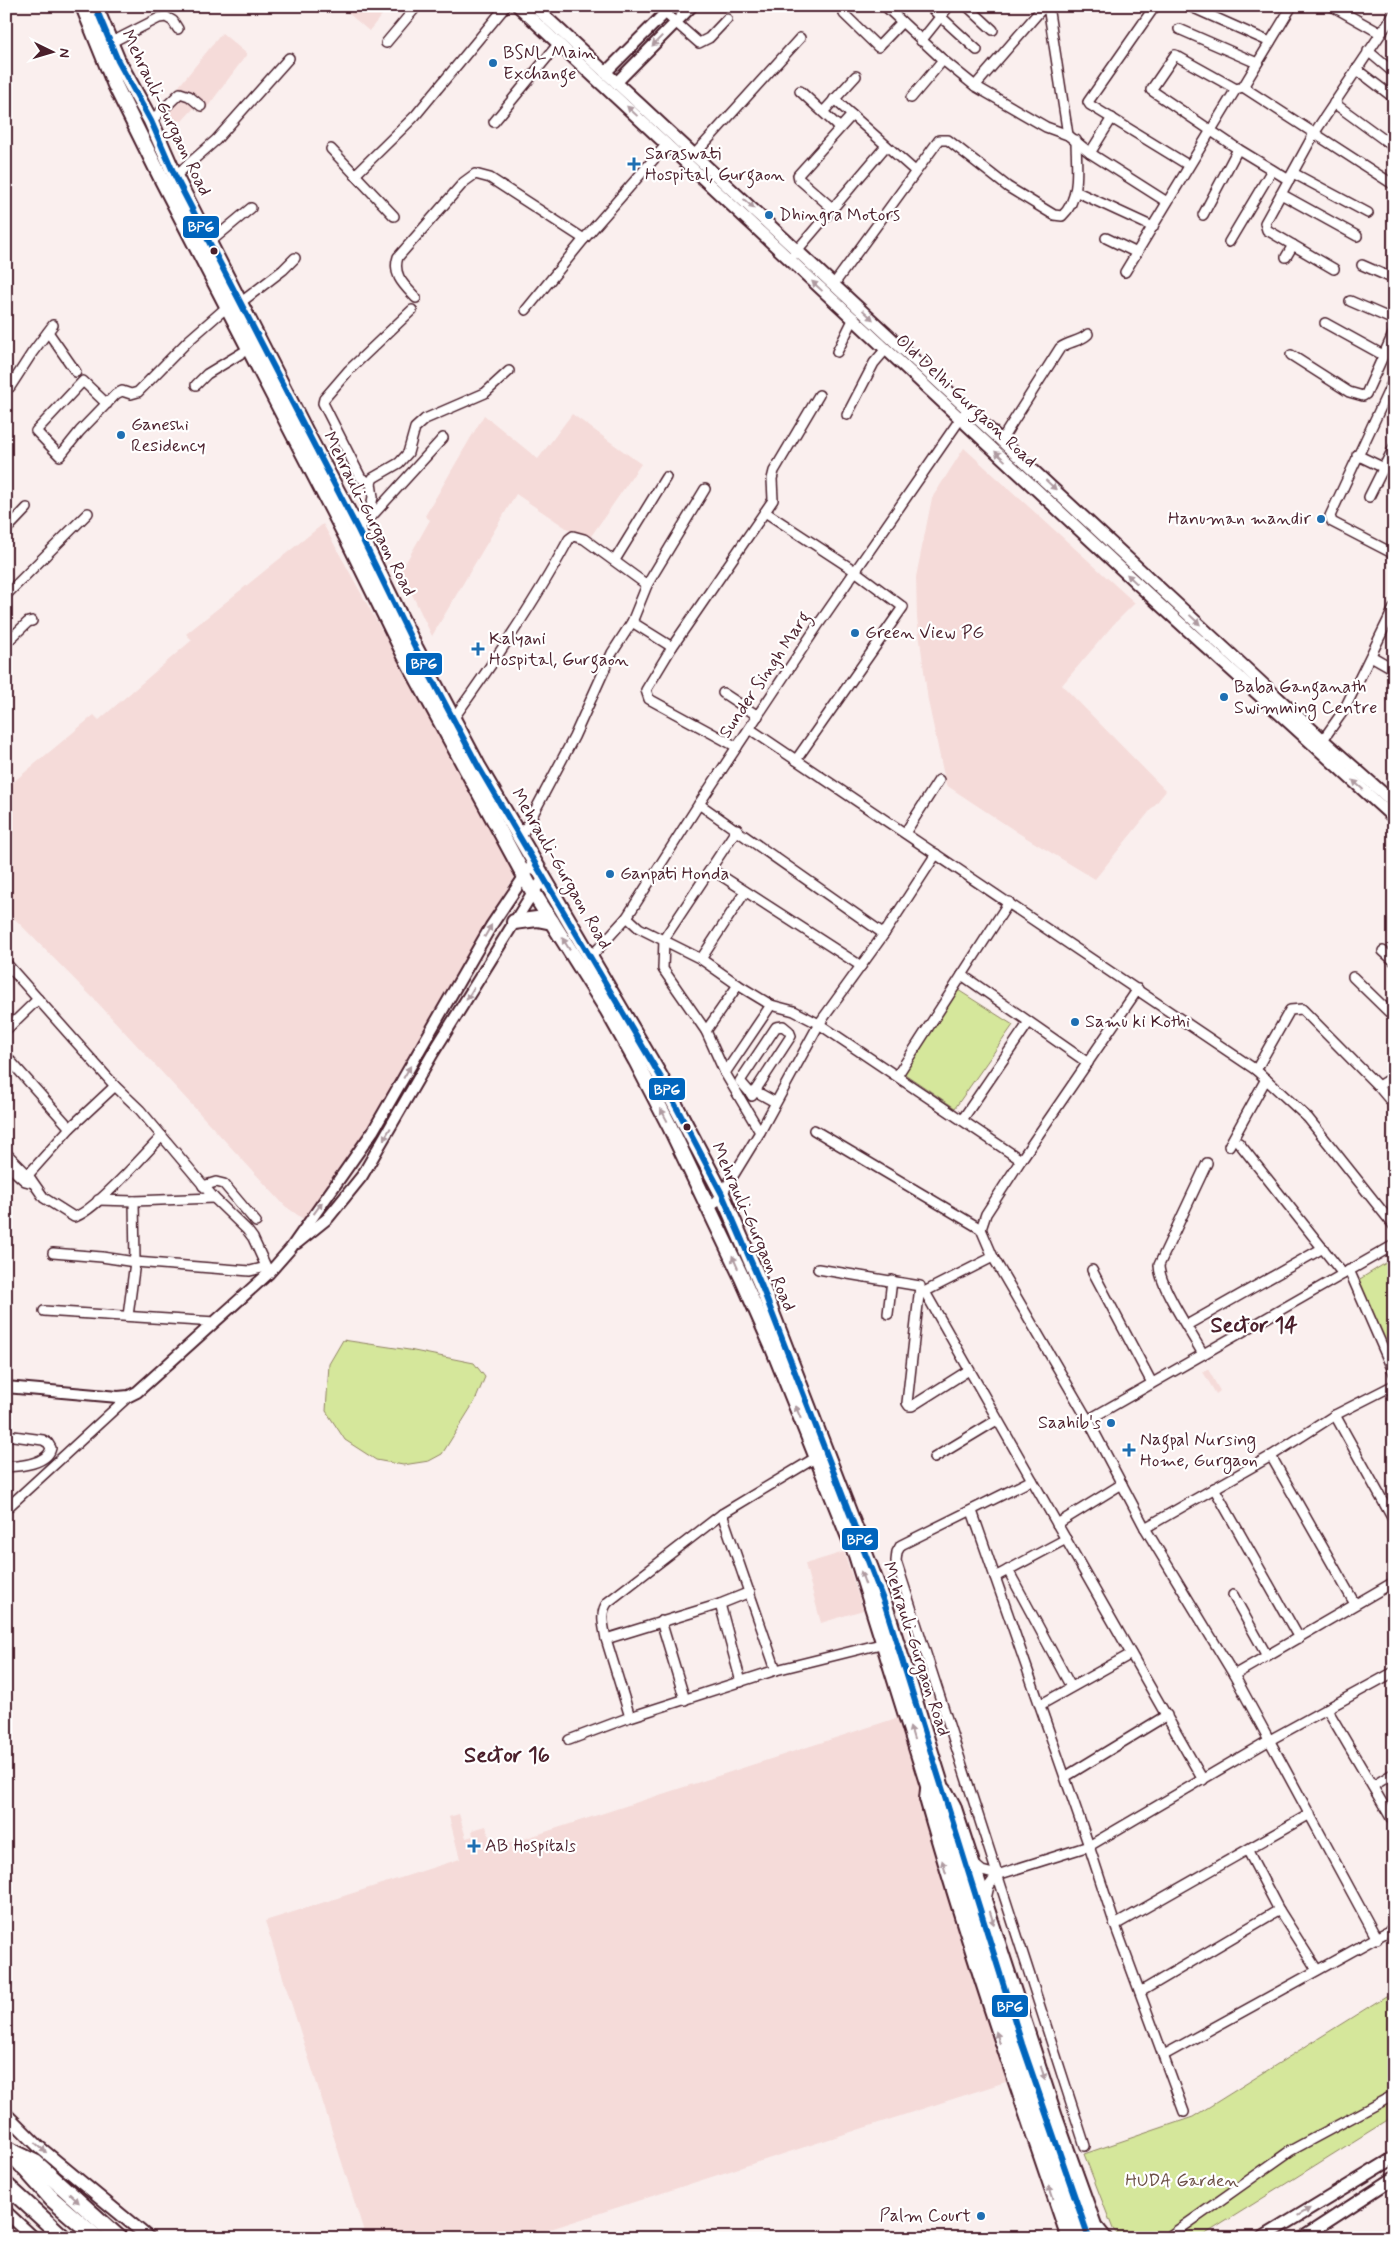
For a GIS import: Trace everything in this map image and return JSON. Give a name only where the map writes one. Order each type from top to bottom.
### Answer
[{"type":"highway","points":[[7,2149],[52,2198],[97,2238]]},
{"type":"highway","points":[[7,2149],[36,2163],[118,2238]]},
{"type":"highway","points":[[6,2185],[64,2238]]},
{"type":"main road","name":"Mehrauli-Gurgaon Road","points":[[83,6],[115,85],[213,264],[478,766],[521,837],[586,962],[710,1209],[821,1454]]},
{"type":"main road","name":"Mehrauli-Gurgaon Road","points":[[95,6],[110,42],[151,121],[175,176],[209,243],[213,264]]},
{"type":"main road","name":"Old Delhi Gurgaon Road","points":[[518,6],[1168,612],[1320,744],[1394,803]]},
{"type":"main road","name":"Old Delhi Gurgaon Road","points":[[534,6],[1176,602],[1394,818]]},
{"type":"main road","name":"Mehrauli-Gurgaon Road","points":[[234,305],[250,348],[355,531],[409,663],[533,892],[552,922],[586,962],[660,1076],[722,1194],[762,1287],[821,1454],[860,1553],[890,1642],[965,1884]]},
{"type":"main road","points":[[514,922],[537,919],[552,922]]},
{"type":"main road","points":[[965,1884],[1022,2044],[1096,2235],[1106,2238]]},
{"type":"main road","points":[[965,1884],[982,1959],[1078,2238]]},
{"type":"main road","points":[[6,2114],[38,2146],[149,2238]]},
{"type":"main road","points":[[1262,2238],[1390,2160]]},
{"type":"main road","points":[[1302,2238],[1394,2177]]},
{"type":"main road","points":[[6,2212],[34,2238]]},
{"type":"street","points":[[386,43],[417,6]]},
{"type":"street","points":[[355,175],[414,116],[506,6]]},
{"type":"street","points":[[616,83],[692,6]]},
{"type":"street","points":[[885,6],[943,60],[975,86],[1046,127],[1072,137],[1090,153],[1167,202]]},
{"type":"street","points":[[929,6],[977,50]]},
{"type":"street","points":[[922,41],[949,6]]},
{"type":"street","points":[[967,6],[993,30]]},
{"type":"street","points":[[834,284],[939,140],[948,140],[1008,187],[1054,216],[1062,216],[1067,212],[1075,191],[1072,137],[1048,6],[1036,9],[975,86]]},
{"type":"street","points":[[1155,6],[1088,99],[1090,105],[1188,165]]},
{"type":"street","points":[[1189,6],[1270,42]]},
{"type":"street","points":[[1125,272],[1188,165],[1257,63],[1292,6]]},
{"type":"street","points":[[1332,6],[1380,33]]},
{"type":"street","points":[[605,72],[669,10],[676,21],[699,43],[709,38],[727,19]]},
{"type":"street","points":[[844,14],[878,47],[902,22]]},
{"type":"street","points":[[110,42],[159,18],[166,17],[173,21],[178,29]]},
{"type":"street","points":[[1334,269],[1272,233],[1265,227],[1265,223],[1315,132],[1380,33],[1393,19]]},
{"type":"street","points":[[1179,29],[1257,63]]},
{"type":"street","points":[[695,154],[800,38]]},
{"type":"street","points":[[494,122],[559,43]]},
{"type":"street","points":[[1368,51],[1394,73]]},
{"type":"street","points":[[1368,213],[1291,176],[1272,170],[1152,92],[1151,87],[1175,55],[1239,88],[1315,132],[1391,183]]},
{"type":"street","points":[[175,176],[216,140],[289,58]]},
{"type":"street","points":[[911,98],[943,60]]},
{"type":"street","points":[[1356,69],[1394,98]]},
{"type":"street","points":[[823,112],[856,76]]},
{"type":"street","points":[[800,91],[840,128]]},
{"type":"street","points":[[151,121],[180,93],[189,96],[200,106]]},
{"type":"street","points":[[834,99],[915,171]]},
{"type":"street","points":[[1334,104],[1394,147]]},
{"type":"street","points":[[832,208],[799,179],[798,175],[852,115]]},
{"type":"street","points":[[1090,153],[1112,118]]},
{"type":"street","points":[[526,310],[584,239],[667,144]]},
{"type":"street","points":[[790,259],[886,146]]},
{"type":"street","points":[[331,149],[394,216]]},
{"type":"street","points":[[1203,215],[1238,149]]},
{"type":"street","points":[[1229,242],[1272,170]]},
{"type":"street","points":[[416,298],[398,277],[395,266],[398,256],[464,182],[475,174],[490,178],[584,239]]},
{"type":"street","points":[[1075,191],[1153,227]]},
{"type":"street","points":[[1281,194],[1357,236]]},
{"type":"street","points":[[209,243],[251,208]]},
{"type":"street","points":[[1106,238],[1137,253]]},
{"type":"street","points":[[1286,257],[1293,245]]},
{"type":"street","points":[[107,404],[83,381],[36,431],[60,456],[80,431],[120,392],[131,394],[138,392],[188,341],[283,270],[295,258]]},
{"type":"street","points":[[1362,265],[1394,279]]},
{"type":"street","points":[[1350,301],[1394,320]]},
{"type":"street","points":[[371,484],[361,478],[323,403],[324,399],[349,370],[412,310]]},
{"type":"street","points":[[837,352],[854,318]]},
{"type":"street","points":[[1325,324],[1383,356]]},
{"type":"street","points":[[6,388],[10,386],[50,329],[76,372]]},
{"type":"street","points":[[1291,355],[1358,397],[1366,394],[1394,332]]},
{"type":"street","points":[[1002,439],[1060,348],[1066,344],[1082,340],[1088,334]]},
{"type":"street","points":[[196,385],[207,374],[250,348]]},
{"type":"street","points":[[847,415],[874,363],[886,349]]},
{"type":"street","points":[[355,531],[371,507],[373,497],[371,484],[373,478],[399,463],[408,453],[415,428],[425,419],[485,392],[509,371]]},
{"type":"street","points":[[1394,379],[1357,455],[1330,520],[1394,554]]},
{"type":"street","points":[[737,747],[649,699],[646,690],[672,647],[774,500],[772,479],[774,471],[819,395]]},
{"type":"street","name":"Sunder Singh Marg","points":[[586,962],[627,917],[699,804],[855,571],[968,410]]},
{"type":"street","points":[[355,531],[372,516],[443,438]]},
{"type":"street","points":[[1369,497],[1394,447]]},
{"type":"street","points":[[1357,455],[1384,468]]},
{"type":"street","points":[[615,560],[666,477]]},
{"type":"street","points":[[521,837],[574,737],[612,653],[632,622],[647,585],[705,489]]},
{"type":"street","points":[[6,530],[27,508]]},
{"type":"street","points":[[765,512],[855,571],[903,607],[796,760]]},
{"type":"street","points":[[6,595],[88,513]]},
{"type":"street","points":[[453,719],[499,654],[552,570],[569,539],[573,536],[584,539],[647,585]]},
{"type":"street","points":[[1168,612],[1176,602]]},
{"type":"street","points":[[1320,744],[1344,710],[1393,614]]},
{"type":"street","points":[[6,643],[28,622],[32,621]]},
{"type":"street","points":[[632,622],[672,647]]},
{"type":"street","points":[[1371,656],[1394,669]]},
{"type":"street","points":[[724,693],[758,716]]},
{"type":"street","points":[[750,729],[1256,1070],[1308,1118],[1394,1226]]},
{"type":"street","points":[[905,833],[939,780]]},
{"type":"street","points":[[699,804],[884,934]]},
{"type":"street","points":[[737,829],[664,939],[663,963],[665,973],[706,1031],[725,1073],[760,1132]]},
{"type":"street","points":[[710,1209],[722,1194],[760,1132],[819,1024],[884,934],[936,854]]},
{"type":"street","points":[[291,1248],[373,1131],[491,926],[524,874],[534,862]]},
{"type":"street","points":[[711,868],[861,966]]},
{"type":"street","points":[[6,1509],[129,1396],[137,1392],[215,1322],[291,1248],[328,1218],[362,1176],[433,1053],[533,892],[544,880]]},
{"type":"street","points":[[701,959],[745,892]]},
{"type":"street","points":[[897,1076],[1009,902]]},
{"type":"street","points":[[627,917],[639,928],[701,959],[771,1005],[794,1011],[819,1024],[1021,1160]]},
{"type":"street","points":[[1383,951],[1394,961]]},
{"type":"street","points":[[6,963],[162,1136],[203,1186],[254,1238],[268,1270]]},
{"type":"street","points":[[962,975],[1088,1063]]},
{"type":"street","points":[[1353,977],[1394,1017]]},
{"type":"street","points":[[706,1031],[738,985]]},
{"type":"street","points":[[981,1229],[986,1214],[1021,1160],[1138,989]]},
{"type":"street","points":[[6,1030],[38,999]]},
{"type":"street","points":[[725,1073],[771,1005]]},
{"type":"street","points":[[1256,1070],[1290,1010],[1302,1009],[1378,1086],[1394,1105]]},
{"type":"street","points":[[775,1102],[754,1093],[740,1081],[776,1027],[783,1026],[794,1011]]},
{"type":"street","points":[[962,1120],[1028,1022]]},
{"type":"street","points":[[744,1106],[791,1036],[789,1031],[783,1026]]},
{"type":"street","points":[[6,1056],[70,1128]]},
{"type":"street","points":[[1378,1086],[1394,1076]]},
{"type":"street","points":[[1229,1146],[1266,1079]]},
{"type":"street","points":[[28,1175],[70,1128],[115,1086]]},
{"type":"street","points":[[814,1130],[981,1229],[993,1257],[1088,1420],[1144,1528],[1234,1675],[1376,1939]]},
{"type":"street","points":[[6,1153],[28,1175],[44,1198],[74,1217],[80,1216],[98,1200],[162,1136]]},
{"type":"street","points":[[1239,1143],[1322,1248],[1346,1272],[1394,1373]]},
{"type":"street","points":[[1203,1354],[1168,1291],[1159,1272],[1159,1266],[1207,1163]]},
{"type":"street","points":[[6,1164],[25,1181],[33,1183]]},
{"type":"street","points":[[203,1186],[216,1182],[224,1184],[256,1222]]},
{"type":"street","points":[[98,1200],[134,1201],[214,1198]]},
{"type":"street","points":[[128,1316],[135,1262],[134,1201]]},
{"type":"street","points":[[1088,1420],[1394,1245]]},
{"type":"street","points":[[1187,1325],[1322,1248]]},
{"type":"street","points":[[53,1253],[135,1262],[250,1271],[268,1270]]},
{"type":"street","points":[[922,1293],[993,1257]]},
{"type":"street","points":[[818,1269],[918,1284],[920,1286],[922,1293],[998,1420],[1203,1780]]},
{"type":"street","points":[[1092,1270],[1152,1383]]},
{"type":"street","points":[[888,1314],[892,1280]]},
{"type":"street","points":[[922,1293],[907,1403],[912,1406],[969,1370]]},
{"type":"street","points":[[44,1311],[215,1322]]},
{"type":"street","points":[[1144,1528],[1271,1456],[1336,1415],[1394,1385]]},
{"type":"street","points":[[6,1387],[118,1397],[129,1396]]},
{"type":"street","points":[[1336,1415],[1394,1521]]},
{"type":"street","points":[[934,1458],[998,1420]]},
{"type":"street","points":[[6,1436],[43,1440],[51,1448],[48,1456],[40,1460],[6,1467]]},
{"type":"street","points":[[630,1717],[606,1640],[603,1617],[605,1606],[722,1514],[821,1454]]},
{"type":"street","points":[[1271,1456],[1356,1604]]},
{"type":"street","points":[[1032,1480],[901,1545],[897,1552],[896,1561],[1085,2146]]},
{"type":"street","points":[[1057,1524],[1122,1484]]},
{"type":"street","points":[[1214,1488],[1299,1638]]},
{"type":"street","points":[[972,1511],[1115,1925],[1184,2112]]},
{"type":"street","points":[[722,1514],[776,1670]]},
{"type":"street","points":[[995,1577],[1066,1539]]},
{"type":"street","points":[[1008,1570],[1071,1687]]},
{"type":"street","points":[[1234,1675],[1394,1582]]},
{"type":"street","points":[[606,1640],[661,1621],[720,1604],[750,1592]]},
{"type":"street","points":[[1233,1595],[1268,1656]]},
{"type":"street","points":[[720,1604],[741,1682]]},
{"type":"street","points":[[661,1621],[685,1700]]},
{"type":"street","points":[[569,1740],[630,1717],[776,1670],[890,1642]]},
{"type":"street","points":[[1040,1705],[1131,1654]]},
{"type":"street","points":[[975,1864],[982,1871],[997,1875],[1089,1846],[1268,1741],[1394,1672]]},
{"type":"street","points":[[1327,1709],[1394,1823]]},
{"type":"street","points":[[1065,1777],[1166,1716]]},
{"type":"street","points":[[1373,1786],[1394,1773]]},
{"type":"street","points":[[1067,2238],[953,1900],[925,1799],[932,1778],[953,1800],[1096,2235]]},
{"type":"street","points":[[1115,1925],[1310,1814]]},
{"type":"street","points":[[1248,1851],[1280,1910],[1317,1970]]},
{"type":"street","points":[[986,1899],[989,1886],[997,1875]]},
{"type":"street","points":[[1140,1992],[1280,1910]]},
{"type":"street","points":[[1164,2055],[1394,1928]]},
{"type":"street","points":[[1167,2238],[1290,2151],[1394,2095]]},
{"type":"street","points":[[1390,2160],[1394,2177]]},
{"type":"shaded area","points":[[340,6],[389,6],[369,31]]},
{"type":"shaded area","points":[[222,33],[247,54],[203,113],[195,107],[182,121],[180,120],[173,127],[162,107]]},
{"type":"shaded area","points":[[572,414],[641,464],[587,542],[516,494],[432,636],[401,571],[430,520],[425,516],[484,415],[538,459]]},
{"type":"shaded area","points":[[964,448],[1135,603],[1113,625],[1062,685],[1166,791],[1095,879],[1020,834],[946,785],[928,701],[917,618],[916,577],[932,498]]},
{"type":"shaded area","points":[[323,524],[516,874],[429,1021],[375,1120],[306,1221],[285,1206],[97,1002],[6,910],[6,788],[94,715],[99,720],[192,640],[186,634]]},
{"type":"shaded area","points":[[1208,1369],[1220,1391],[1216,1394],[1203,1372]]},
{"type":"shaded area","points":[[844,1552],[863,1610],[821,1623],[805,1564]]},
{"type":"shaded area","points":[[912,1713],[1027,2075],[523,2238],[366,2238],[265,1921],[460,1859],[449,1817],[459,1814],[466,1838],[473,1836],[472,1830],[486,1826],[493,1849]]},
{"type":"green space","points":[[958,990],[1013,1025],[955,1108],[902,1072]]},
{"type":"green space","points":[[1394,1258],[1394,1365],[1355,1282]]},
{"type":"green space","points":[[343,1340],[409,1350],[474,1363],[485,1377],[475,1401],[442,1454],[429,1461],[403,1465],[376,1460],[345,1440],[326,1411],[329,1364]]},
{"type":"green space","name":"HUDA Garden","points":[[1394,1991],[1394,2116],[1199,2238],[1121,2238],[1113,2229],[1084,2154],[1193,2117]]},
{"type":"transit line","name":"BPG","points":[[95,6],[118,61],[151,121],[175,176],[357,528],[415,647],[478,766],[660,1076],[722,1194],[762,1287],[885,1605],[1022,2044],[1089,2238]]},
{"type":"place","name":"BSNL Main Exchange","points":[[493,63]]},
{"type":"place","name":"Saraswati Hospital, Gurgaon","points":[[634,164]]},
{"type":"place","name":"Dhingra Motors","points":[[769,215]]},
{"type":"place","name":"Ganeshi Residency","points":[[121,435]]},
{"type":"place","name":"Hanuman mandir","points":[[1321,519]]},
{"type":"place","name":"Green View PG","points":[[855,633]]},
{"type":"place","name":"Kalyani Hospital, Gurgaon","points":[[478,649]]},
{"type":"place","name":"Baba Ganganath Swimming Centre","points":[[1224,697]]},
{"type":"place","name":"Ganpati Honda","points":[[610,874]]},
{"type":"place","name":"Samu ki Kothi","points":[[1075,1022]]},
{"type":"place","name":"Saahib's","points":[[1111,1423]]},
{"type":"place","name":"Nagpal Nursing Home, Gurgaon","points":[[1129,1450]]},
{"type":"place","name":"AB Hospitals","points":[[474,1846]]},
{"type":"place","name":"Palm Court","points":[[981,2216]]},
{"type":"district","name":"Sector 14","points":[[1254,1326]]},
{"type":"district","name":"Sector 16","points":[[507,1756]]}]
